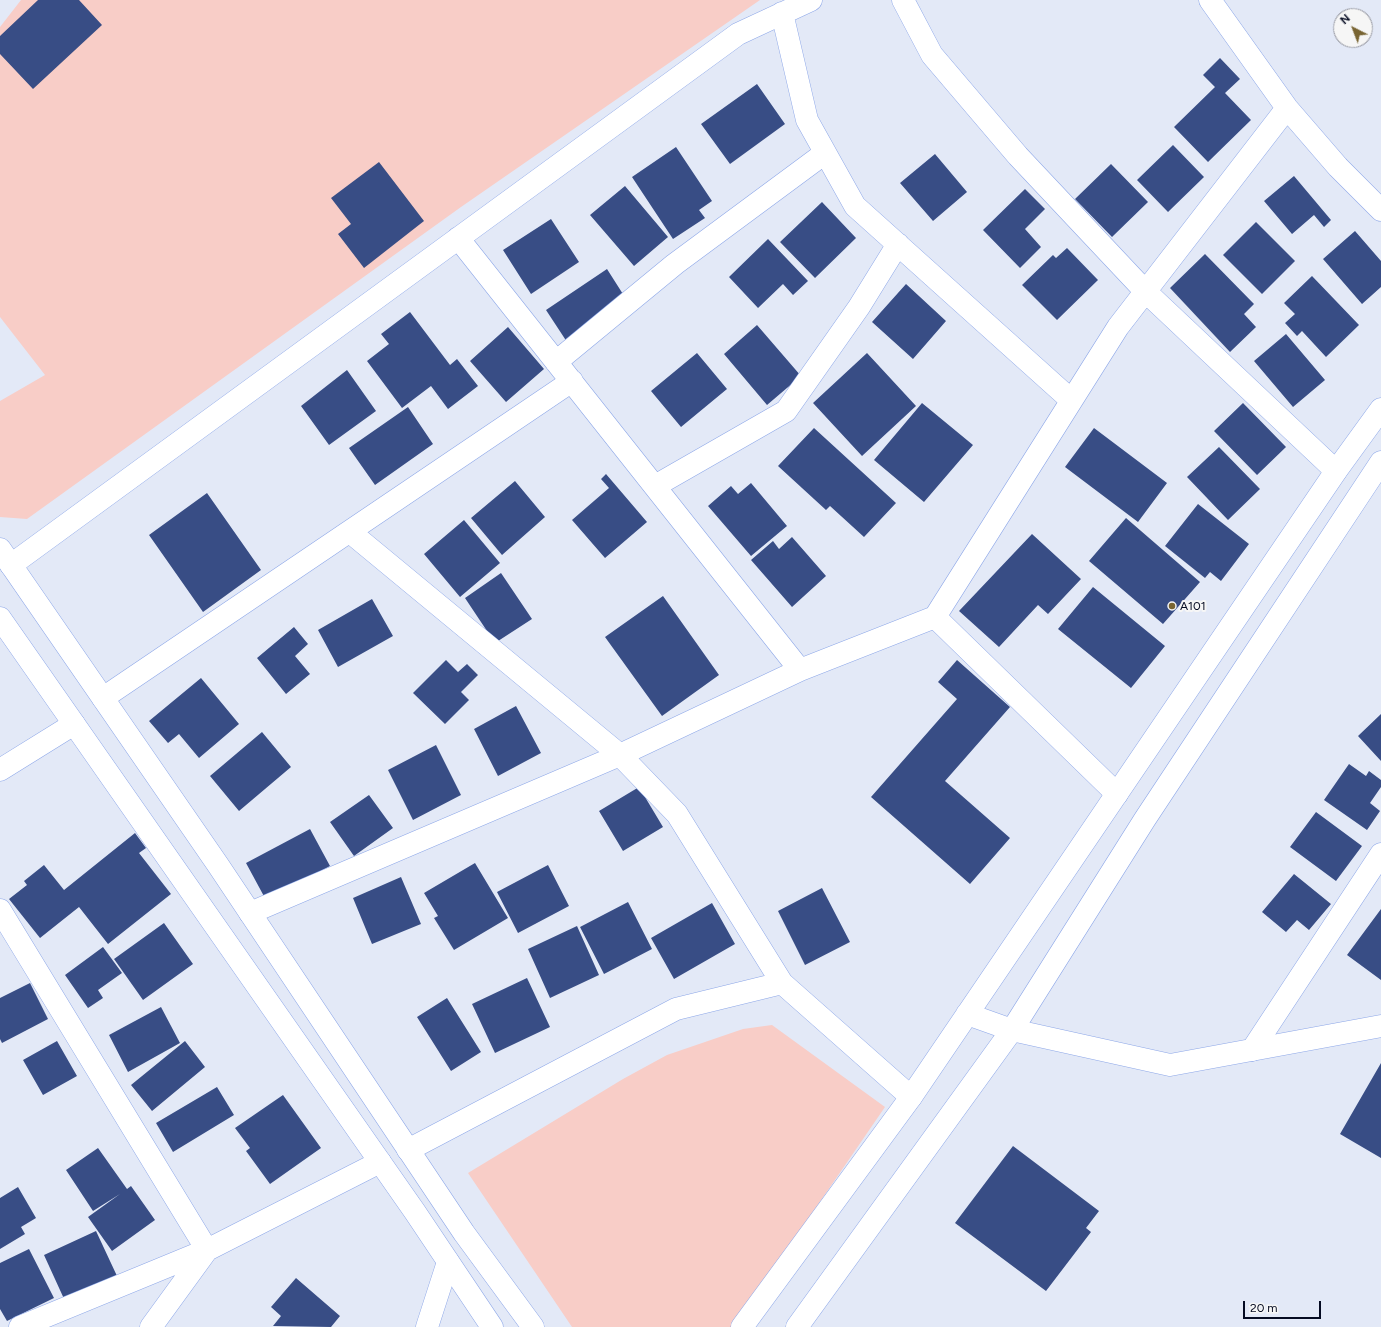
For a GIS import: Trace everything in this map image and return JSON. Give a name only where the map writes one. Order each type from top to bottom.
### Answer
[{"type":"street","points":[[533,1327],[464,1233],[250,913],[6,557],[458,238],[738,34],[811,0]]},
{"type":"street","points":[[903,0],[932,55],[1018,156],[1145,291],[1336,472]]},
{"type":"street","points":[[1210,0],[1287,108],[1338,167],[1381,210]]},
{"type":"street","points":[[782,13],[807,120],[855,206],[1071,400]]},
{"type":"street","points":[[250,913],[620,756],[800,670],[935,617],[1118,327],[1287,108]]},
{"type":"street","points":[[556,362],[675,264],[825,153]]},
{"type":"street","points":[[458,238],[800,670]]},
{"type":"street","points":[[655,486],[786,411],[859,307],[898,244]]},
{"type":"street","points":[[103,698],[572,381]]},
{"type":"street","points":[[742,1327],[911,1097],[1336,472],[1381,409]]},
{"type":"street","points":[[797,1327],[1012,1030],[1145,820],[1381,462]]},
{"type":"street","points":[[350,532],[620,756],[677,814],[782,983],[911,1097]]},
{"type":"street","points":[[935,617],[1117,794]]},
{"type":"street","points":[[0,618],[380,1162],[492,1327]]},
{"type":"street","points":[[0,770],[74,724]]},
{"type":"street","points":[[1252,1050],[1381,854]]},
{"type":"street","points":[[0,910],[207,1250]]},
{"type":"street","points":[[408,1150],[676,1009],[782,983]]},
{"type":"street","points":[[967,1014],[1012,1030],[1170,1065],[1381,1026]]},
{"type":"street","points":[[20,1327],[207,1250],[380,1162]]},
{"type":"street","points":[[151,1327],[207,1250]]},
{"type":"street","points":[[427,1327],[448,1262]]},
{"type":"shaded area","points":[[21,0],[760,0],[461,207],[27,519],[0,517],[0,401],[45,375],[0,317],[0,27]]},
{"type":"shaded area","points":[[772,1025],[885,1107],[734,1327],[572,1327],[468,1173],[623,1079],[667,1055],[743,1029]]},
{"type":"building","points":[[38,0],[79,0],[102,25],[33,89],[0,54],[0,36]]},
{"type":"building","points":[[1220,58],[1240,79],[1225,93],[1251,120],[1208,162],[1174,127],[1215,87],[1203,75]]},
{"type":"building","points":[[757,84],[785,124],[730,164],[701,124]]},
{"type":"building","points":[[1173,145],[1204,177],[1168,212],[1137,180]]},
{"type":"building","points":[[676,147],[712,201],[699,210],[705,218],[673,239],[632,177]]},
{"type":"building","points":[[935,154],[967,192],[933,221],[900,183]]},
{"type":"building","points":[[379,162],[424,221],[364,268],[338,234],[351,224],[331,198]]},
{"type":"building","points":[[1111,164],[1148,202],[1112,237],[1075,199]]},
{"type":"building","points":[[1294,176],[1331,220],[1324,227],[1314,215],[1292,234],[1264,201]]},
{"type":"building","points":[[625,186],[668,237],[634,266],[590,215]]},
{"type":"building","points":[[1025,189],[1045,209],[1025,229],[1041,247],[1020,268],[983,230]]},
{"type":"building","points":[[822,202],[856,238],[815,278],[780,242]]},
{"type":"building","points":[[551,219],[579,262],[531,294],[503,250]]},
{"type":"building","points":[[1256,222],[1295,261],[1262,294],[1223,255]]},
{"type":"building","points":[[1355,231],[1381,261],[1381,287],[1362,304],[1323,259]]},
{"type":"building","points":[[768,239],[808,281],[793,295],[783,284],[758,308],[729,277]]},
{"type":"building","points":[[1067,248],[1098,280],[1057,320],[1022,285],[1053,255],[1056,258]]},
{"type":"building","points":[[1205,254],[1254,304],[1244,314],[1256,327],[1230,352],[1170,288]]},
{"type":"building","points":[[607,269],[628,302],[567,342],[546,310]]},
{"type":"building","points":[[1312,276],[1359,325],[1326,357],[1302,331],[1297,336],[1285,323],[1295,314],[1284,303]]},
{"type":"building","points":[[906,284],[946,321],[913,359],[872,322]]},
{"type":"building","points":[[410,312],[450,365],[457,359],[478,386],[448,409],[431,386],[402,408],[367,361],[389,344],[381,334]]},
{"type":"building","points":[[757,325],[801,376],[767,405],[724,354]]},
{"type":"building","points":[[508,327],[544,369],[506,402],[470,361]]},
{"type":"building","points":[[1286,334],[1325,380],[1293,407],[1254,361]]},
{"type":"building","points":[[697,353],[727,389],[681,427],[651,391]]},
{"type":"building","points":[[867,353],[916,406],[862,456],[813,403]]},
{"type":"building","points":[[347,370],[376,411],[329,445],[301,406]]},
{"type":"building","points":[[922,403],[973,445],[924,502],[874,460]]},
{"type":"building","points":[[1243,403],[1286,447],[1257,475],[1214,431]]},
{"type":"building","points":[[408,407],[433,444],[375,485],[349,448]]},
{"type":"building","points":[[814,428],[896,503],[864,537],[830,506],[826,510],[778,466]]},
{"type":"building","points":[[1094,428],[1167,483],[1138,522],[1065,467]]},
{"type":"building","points":[[1219,447],[1260,489],[1228,520],[1187,477]]},
{"type":"building","points":[[606,474],[647,522],[605,558],[572,520],[609,488],[601,479]]},
{"type":"building","points":[[515,481],[545,517],[502,555],[471,518]]},
{"type":"building","points":[[751,483],[787,526],[751,556],[708,506],[731,486],[738,494]]},
{"type":"building","points":[[207,493],[261,570],[203,612],[149,535]]},
{"type":"building","points":[[1198,504],[1249,544],[1221,581],[1210,572],[1205,578],[1165,546]]},
{"type":"building","points":[[1126,518],[1200,582],[1163,624],[1089,561]]},
{"type":"building","points":[[464,520],[500,563],[460,597],[424,554]]},
{"type":"building","points":[[1032,534],[1081,579],[1048,614],[1038,605],[999,647],[959,611]]},
{"type":"building","points":[[792,537],[826,576],[792,607],[751,560],[773,541],[779,549]]},
{"type":"building","points":[[501,573],[532,619],[495,643],[465,598]]},
{"type":"building","points":[[1093,587],[1165,646],[1131,688],[1058,629]]},
{"type":"building","points":[[663,596],[719,675],[662,716],[605,637]]},
{"type":"building","points":[[372,599],[393,636],[338,667],[318,630]]},
{"type":"building","points":[[294,627],[308,644],[295,656],[310,674],[286,694],[257,658]]},
{"type":"building","points":[[446,660],[458,672],[467,664],[478,675],[461,692],[469,700],[445,724],[413,693]]},
{"type":"building","points":[[957,660],[1010,707],[945,781],[1010,838],[970,884],[871,797],[957,699],[938,682]]},
{"type":"building","points":[[201,678],[239,724],[199,758],[179,734],[168,743],[149,721]]},
{"type":"building","points":[[516,706],[541,753],[498,776],[474,729]]},
{"type":"building","points":[[1381,714],[1381,761],[1358,736]]},
{"type":"building","points":[[262,732],[291,767],[239,811],[210,776]]},
{"type":"building","points":[[436,745],[461,795],[413,820],[388,770]]},
{"type":"building","points":[[1349,764],[1366,776],[1369,771],[1381,780],[1381,787],[1370,803],[1380,811],[1367,830],[1324,800]]},
{"type":"building","points":[[639,787],[663,827],[623,851],[599,811]]},
{"type":"building","points":[[369,795],[393,828],[354,856],[330,822]]},
{"type":"building","points":[[1316,812],[1362,846],[1336,881],[1290,847]]},
{"type":"building","points":[[310,829],[330,866],[266,900],[246,863]]},
{"type":"building","points":[[135,833],[146,848],[139,853],[171,894],[108,944],[79,907],[40,938],[9,899],[27,885],[24,881],[44,865],[64,890]]},
{"type":"building","points":[[475,863],[508,918],[454,950],[434,918],[438,916],[424,893]]},
{"type":"building","points":[[548,865],[569,906],[518,933],[497,892]]},
{"type":"building","points":[[1294,874],[1331,904],[1309,930],[1297,920],[1286,932],[1262,912]]},
{"type":"building","points":[[401,877],[421,924],[372,944],[353,898]]},
{"type":"building","points":[[822,888],[850,942],[805,965],[778,911]]},
{"type":"building","points":[[628,902],[652,949],[604,974],[580,927]]},
{"type":"building","points":[[712,903],[735,944],[674,979],[651,938]]},
{"type":"building","points":[[1381,909],[1381,980],[1347,955]]},
{"type":"building","points":[[164,923],[193,964],[143,1000],[114,959]]},
{"type":"building","points":[[577,926],[599,975],[550,998],[528,949]]},
{"type":"building","points":[[103,947],[122,973],[98,990],[103,998],[88,1008],[65,975]]},
{"type":"building","points":[[527,978],[550,1027],[495,1053],[472,1004]]},
{"type":"building","points":[[30,983],[48,1019],[2,1043],[0,1039],[0,998]]},
{"type":"building","points":[[447,998],[481,1052],[451,1071],[417,1017]]},
{"type":"building","points":[[161,1007],[180,1043],[128,1072],[109,1035]]},
{"type":"building","points":[[57,1041],[77,1076],[43,1095],[23,1060]]},
{"type":"building","points":[[185,1041],[205,1067],[152,1111],[131,1085]]},
{"type":"building","points":[[1381,1063],[1381,1158],[1340,1134]]},
{"type":"building","points":[[217,1087],[234,1115],[173,1152],[156,1123]]},
{"type":"building","points":[[283,1095],[321,1148],[270,1184],[246,1151],[250,1148],[235,1128]]},
{"type":"building","points":[[1013,1146],[1099,1211],[1086,1228],[1091,1232],[1046,1291],[955,1223]]},
{"type":"building","points":[[98,1148],[127,1189],[131,1186],[155,1220],[112,1251],[88,1217],[120,1194],[93,1211],[66,1170]]},
{"type":"building","points":[[18,1187],[36,1218],[21,1227],[25,1234],[0,1249],[0,1198]]},
{"type":"building","points":[[96,1231],[117,1276],[65,1301],[44,1255]]},
{"type":"building","points":[[29,1249],[54,1298],[7,1321],[0,1309],[0,1263]]},
{"type":"building","points":[[296,1278],[340,1316],[331,1327],[273,1326],[281,1316],[271,1307]]},
{"type":"place","name":"A101","points":[[1172,606]]}]
